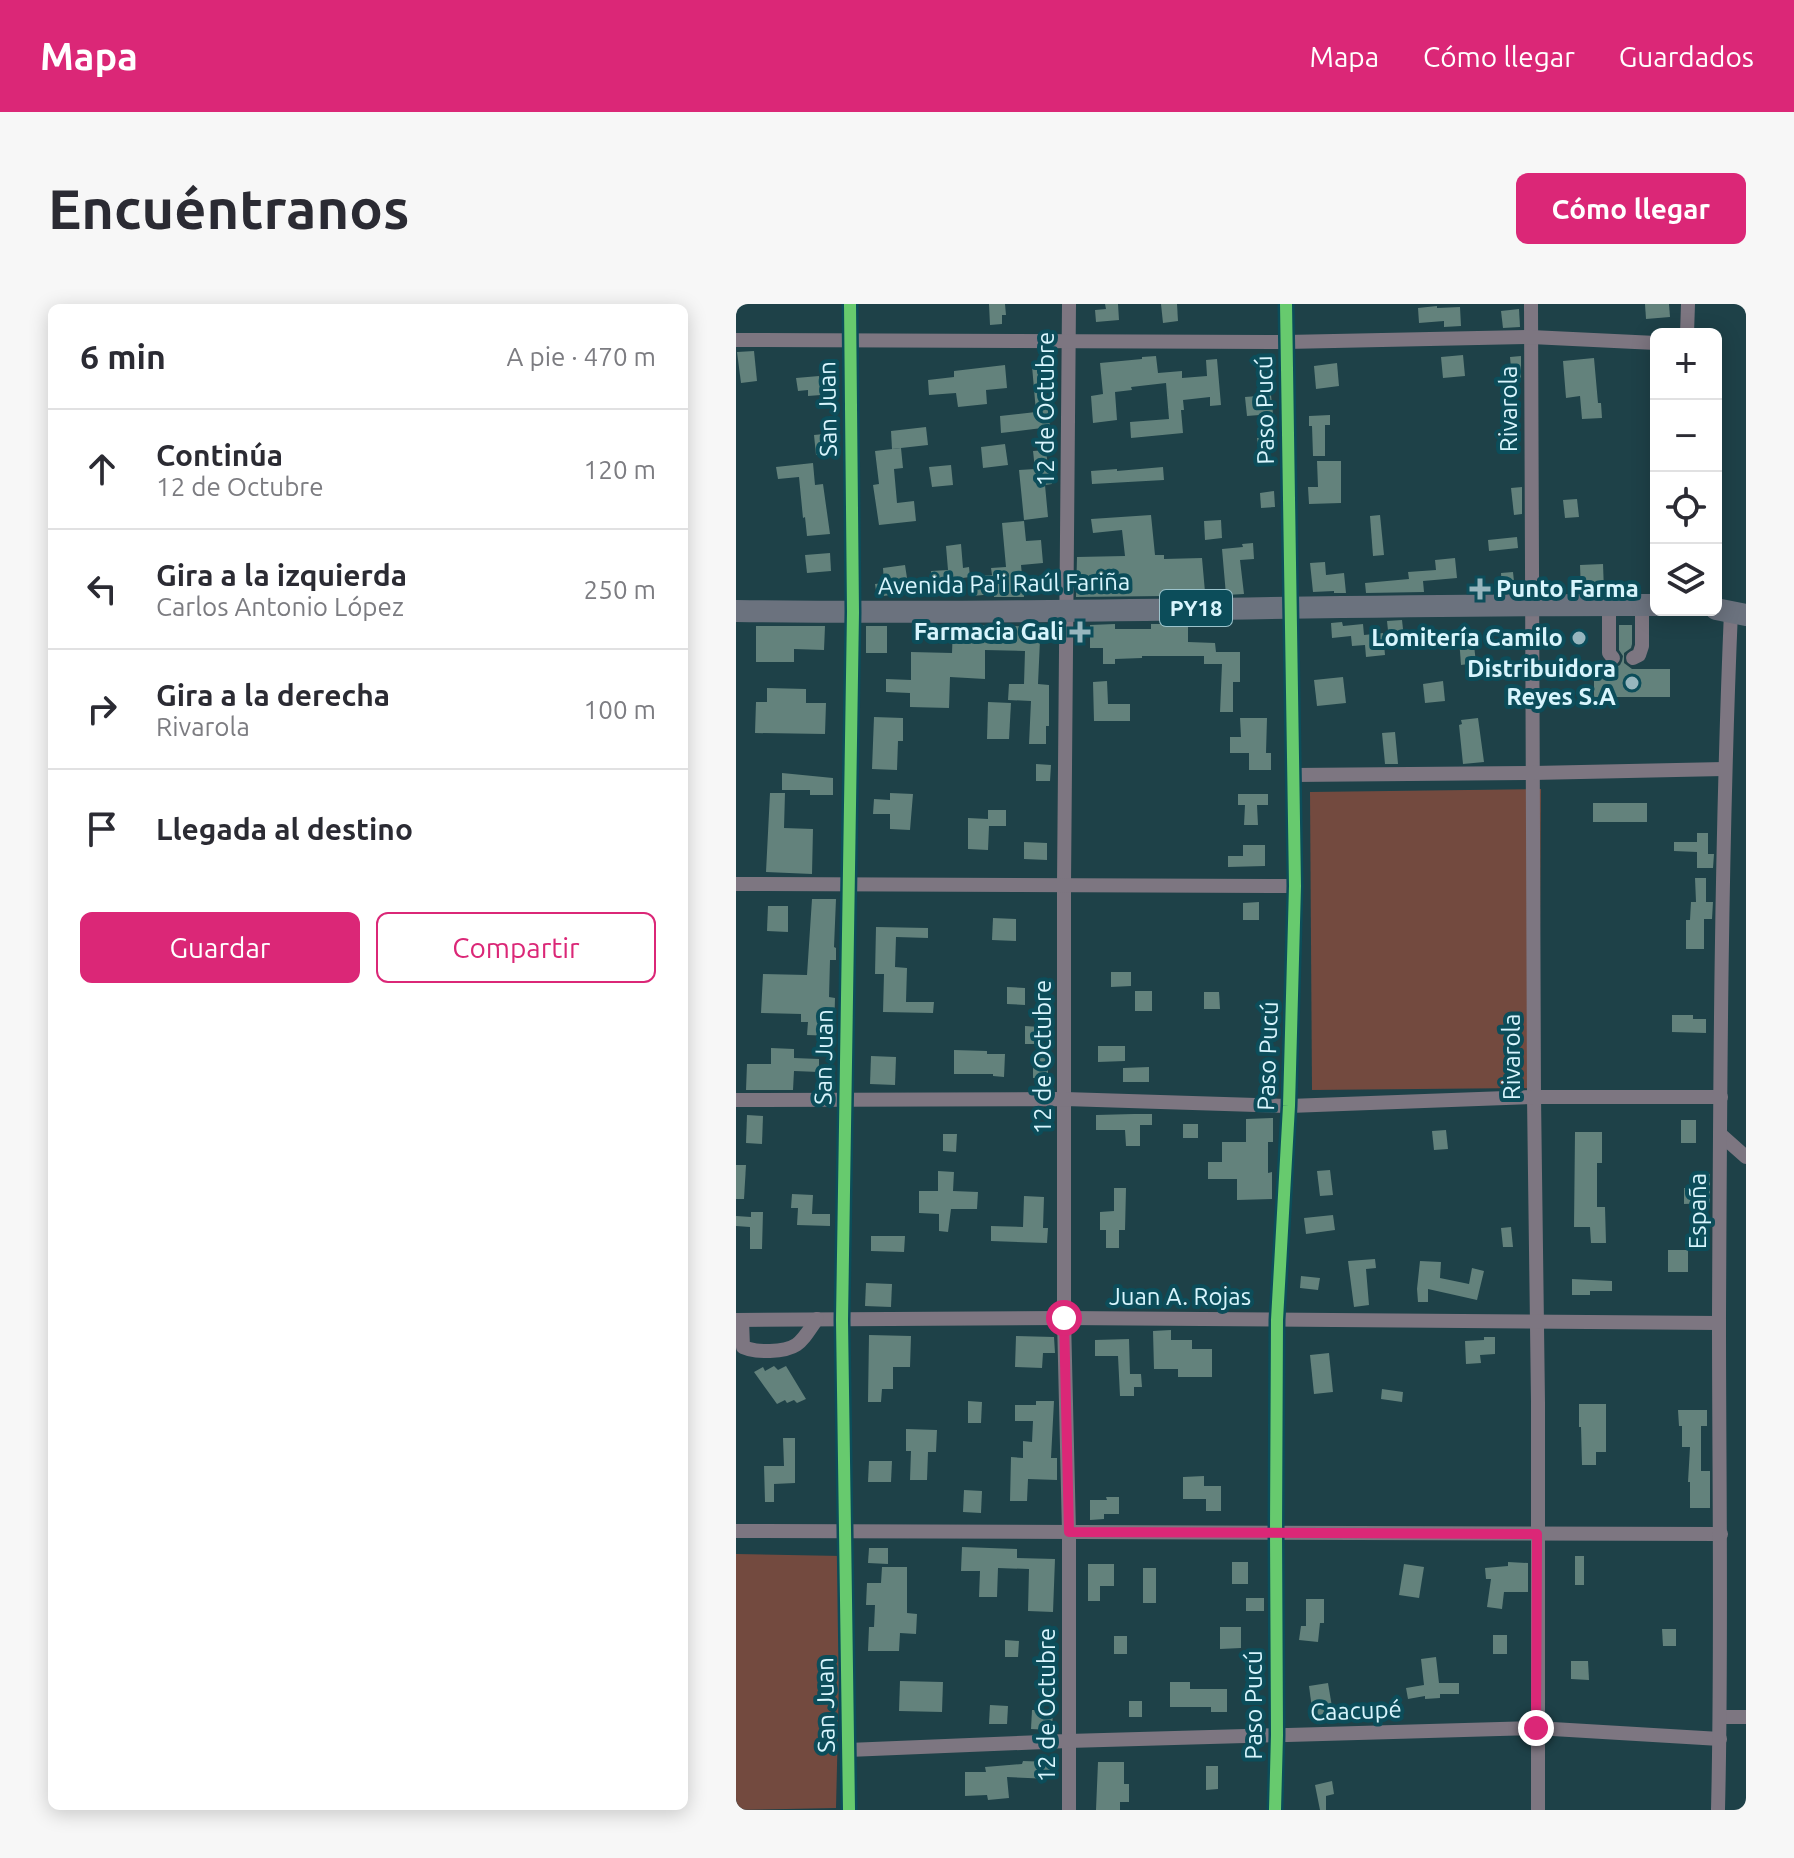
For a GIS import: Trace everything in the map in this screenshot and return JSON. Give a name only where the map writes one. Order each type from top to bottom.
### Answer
[{"type":"highway","name":"Avenida Pa'i Raúl Fariña","points":[[736,611],[1649,605]]},
{"type":"street","name":"San Juan","points":[[849,1810],[842,1320],[853,612],[850,304]]},
{"type":"street","name":"12 de Octubre","points":[[1069,304],[1064,884],[1069,1810]]},
{"type":"street","name":"Paso Pucú","points":[[1275,1810],[1277,1320],[1289,1106],[1295,886],[1286,304]]},
{"type":"street","name":"Rivarola","points":[[1531,304],[1538,1810]]},
{"type":"street","points":[[1687,328],[1688,304]]},
{"type":"street","points":[[736,340],[1286,342],[1531,337],[1650,343]]},
{"type":"street","points":[[1609,605],[1609,653],[1613,658]]},
{"type":"street","points":[[1633,658],[1639,655],[1642,646],[1649,605]]},
{"type":"street","name":"España","points":[[1718,1810],[1720,1134],[1724,769],[1731,612]]},
{"type":"street","points":[[1293,775],[1724,769]]},
{"type":"street","points":[[736,884],[1295,886]]},
{"type":"street","points":[[736,1100],[1065,1099],[1289,1106],[1534,1097],[1721,1097]]},
{"type":"street","points":[[1720,1134],[1746,1157]]},
{"type":"street","name":"Juan A. Rojas","points":[[739,1320],[1064,1318],[1719,1323]]},
{"type":"street","points":[[739,1320],[743,1347],[747,1350],[774,1351],[800,1344],[817,1319]]},
{"type":"street","points":[[736,1531],[1721,1534]]},
{"type":"street","points":[[1720,1717],[1746,1717]]},
{"type":"street","name":"Caacupé","points":[[848,1750],[1536,1728],[1720,1739]]},
{"type":"shaded area","points":[[1541,789],[1539,1088],[1312,1090],[1310,792]]},
{"type":"shaded area","points":[[736,1554],[842,1556],[836,1808],[736,1810]]},
{"type":"building","points":[[989,304],[1005,304],[1006,315],[1002,315],[1002,324],[990,325]]},
{"type":"building","points":[[1105,304],[1118,304],[1119,320],[1096,322],[1095,310],[1106,309]]},
{"type":"building","points":[[1161,304],[1177,304],[1178,321],[1163,323]]},
{"type":"building","points":[[1645,304],[1669,304],[1670,317],[1646,319]]},
{"type":"building","points":[[1460,307],[1461,326],[1444,327],[1444,321],[1419,323],[1418,308]]},
{"type":"building","points":[[1519,309],[1520,327],[1503,328],[1501,311]]},
{"type":"building","points":[[754,351],[757,381],[741,383],[737,352]]},
{"type":"building","points":[[1463,355],[1465,376],[1443,378],[1441,357]]},
{"type":"building","points":[[1156,356],[1158,373],[1182,371],[1182,378],[1207,376],[1206,360],[1217,359],[1221,405],[1210,406],[1210,397],[1183,400],[1183,433],[1131,438],[1130,422],[1169,419],[1166,383],[1131,387],[1132,390],[1115,392],[1117,420],[1093,423],[1091,396],[1103,394],[1100,363]]},
{"type":"building","points":[[1521,356],[1521,378],[1512,379],[1510,357]]},
{"type":"building","points":[[1594,358],[1602,418],[1582,419],[1580,396],[1566,398],[1563,361]]},
{"type":"building","points":[[1337,363],[1339,386],[1316,389],[1314,366]]},
{"type":"building","points":[[1053,364],[1056,392],[1046,393],[1050,427],[1001,433],[1000,416],[1036,412],[1032,366]]},
{"type":"building","points":[[1005,365],[1007,388],[986,390],[987,404],[958,407],[956,393],[929,395],[928,380],[954,377],[954,371]]},
{"type":"building","points":[[819,376],[821,395],[808,396],[808,390],[798,391],[796,378]]},
{"type":"building","points":[[1271,395],[1273,414],[1247,416],[1245,397]]},
{"type":"building","points":[[1330,415],[1330,425],[1325,425],[1325,456],[1313,456],[1309,416]]},
{"type":"building","points":[[833,427],[835,446],[830,447],[831,453],[816,455],[814,435],[824,434],[823,428]]},
{"type":"building","points":[[926,427],[928,445],[892,449],[891,431]]},
{"type":"building","points":[[1268,437],[1271,462],[1260,463],[1257,438]]},
{"type":"building","points":[[1005,444],[1008,465],[983,468],[981,447]]},
{"type":"building","points":[[901,448],[903,468],[894,469],[897,503],[914,501],[916,521],[879,525],[873,485],[879,484],[875,451]]},
{"type":"building","points":[[1046,450],[1052,484],[1045,485],[1048,517],[1024,520],[1019,470],[1035,469],[1033,451]]},
{"type":"building","points":[[1317,461],[1341,461],[1341,503],[1309,504],[1308,487],[1318,487]]},
{"type":"building","points":[[813,463],[815,485],[823,484],[830,534],[807,536],[799,477],[778,479],[776,467]]},
{"type":"building","points":[[951,465],[953,485],[932,487],[929,467]]},
{"type":"building","points":[[1163,467],[1164,480],[1092,484],[1091,471]]},
{"type":"building","points":[[1522,487],[1522,514],[1514,515],[1511,488]]},
{"type":"building","points":[[1274,491],[1275,507],[1261,508],[1260,493]]},
{"type":"building","points":[[1577,499],[1579,517],[1565,518],[1563,500]]},
{"type":"building","points":[[1151,515],[1155,555],[1164,555],[1164,559],[1202,558],[1205,592],[1192,593],[1192,589],[1165,591],[1165,596],[1076,597],[1077,557],[1125,556],[1122,530],[1093,533],[1091,519]]},
{"type":"building","points":[[1380,515],[1384,555],[1373,556],[1370,516]]},
{"type":"building","points":[[1221,520],[1222,538],[1205,540],[1204,521]]},
{"type":"building","points":[[1024,521],[1026,541],[1041,540],[1043,563],[1021,565],[1024,597],[994,597],[994,594],[972,596],[970,577],[992,575],[991,568],[1006,567],[1002,523]]},
{"type":"building","points":[[1517,537],[1518,548],[1489,551],[1488,540]]},
{"type":"building","points":[[1253,543],[1254,559],[1240,560],[1244,594],[1226,595],[1222,549]]},
{"type":"building","points":[[961,544],[963,568],[969,567],[970,577],[948,580],[949,595],[934,596],[931,571],[948,570],[946,546]]},
{"type":"building","points":[[830,553],[831,571],[807,573],[805,555]]},
{"type":"building","points":[[1455,558],[1457,578],[1423,581],[1424,592],[1366,593],[1365,583],[1409,579],[1408,572],[1436,570],[1435,560]]},
{"type":"building","points":[[1325,562],[1326,575],[1344,573],[1346,593],[1313,592],[1310,563]]},
{"type":"building","points":[[1603,564],[1604,591],[1581,591],[1580,565]]},
{"type":"building","points":[[905,565],[907,578],[896,579],[897,594],[877,597],[875,584],[884,583],[883,568]]},
{"type":"building","points":[[1513,572],[1515,591],[1502,591],[1501,573]]},
{"type":"building","points":[[1402,620],[1404,638],[1389,640],[1387,621]]},
{"type":"building","points":[[1342,622],[1343,626],[1363,624],[1364,635],[1383,633],[1385,655],[1366,657],[1365,645],[1352,646],[1351,636],[1332,638],[1331,623]]},
{"type":"building","points":[[1115,624],[1115,629],[1151,629],[1151,624],[1188,626],[1188,642],[1215,643],[1216,652],[1240,652],[1240,682],[1233,682],[1233,712],[1220,712],[1222,664],[1204,664],[1204,656],[1142,656],[1115,659],[1115,664],[1103,664],[1103,648],[1090,648],[1090,625]]},
{"type":"building","name":"Distribuidora Reyes S.A","points":[[1619,625],[1632,625],[1632,644],[1624,653],[1624,663],[1632,669],[1670,669],[1670,697],[1594,697],[1594,669],[1613,669],[1622,661]]},
{"type":"building","points":[[756,626],[825,626],[824,650],[794,649],[794,662],[756,662]]},
{"type":"building","points":[[866,626],[887,626],[887,653],[866,653]]},
{"type":"building","points":[[953,626],[1025,627],[1025,640],[1040,640],[1038,684],[1049,685],[1046,744],[1029,744],[1031,701],[1008,700],[1009,684],[1024,684],[1025,651],[985,650],[985,679],[950,677],[949,708],[910,707],[910,693],[886,692],[886,679],[911,680],[911,652],[952,653]]},
{"type":"building","points":[[1473,636],[1476,663],[1461,665],[1459,638]]},
{"type":"building","points":[[1343,677],[1346,703],[1317,706],[1314,680]]},
{"type":"building","points":[[1107,681],[1108,704],[1130,704],[1130,721],[1094,721],[1093,682]]},
{"type":"building","points":[[1443,681],[1445,701],[1425,703],[1423,684]]},
{"type":"building","points":[[767,688],[806,689],[806,703],[826,703],[825,734],[755,733],[756,702],[767,702]]},
{"type":"building","points":[[988,702],[1011,703],[1009,739],[987,739]]},
{"type":"building","points":[[874,717],[903,718],[903,741],[898,741],[897,770],[872,769]]},
{"type":"building","points":[[1240,718],[1267,718],[1266,753],[1271,753],[1271,770],[1249,770],[1249,753],[1230,753],[1230,737],[1241,737]]},
{"type":"building","points":[[1478,718],[1484,762],[1463,764],[1459,725],[1462,724],[1461,720]]},
{"type":"building","points":[[1395,732],[1398,764],[1385,764],[1382,733]]},
{"type":"building","points":[[1036,764],[1051,765],[1050,781],[1036,781]]},
{"type":"building","points":[[782,773],[833,778],[833,795],[810,795],[810,790],[782,790]]},
{"type":"building","points":[[770,793],[785,793],[784,828],[813,829],[812,874],[766,872]]},
{"type":"building","points":[[890,793],[913,794],[910,830],[890,829],[890,814],[873,814],[874,799],[890,800]]},
{"type":"building","points":[[1238,794],[1268,794],[1268,805],[1257,805],[1258,825],[1244,825],[1245,805],[1238,805]]},
{"type":"building","points":[[1593,803],[1647,803],[1647,822],[1593,822]]},
{"type":"building","points":[[988,810],[1006,810],[1006,826],[989,826],[988,850],[968,849],[968,818],[988,819]]},
{"type":"building","points":[[1697,833],[1708,833],[1708,854],[1714,854],[1713,868],[1697,868],[1697,852],[1674,851],[1674,842],[1697,842]]},
{"type":"building","points":[[1024,842],[1047,843],[1047,860],[1024,859]]},
{"type":"building","points":[[1243,845],[1265,845],[1265,866],[1228,867],[1228,856],[1243,856]]},
{"type":"building","points":[[1695,878],[1706,878],[1706,902],[1713,902],[1712,919],[1704,919],[1704,949],[1686,949],[1686,920],[1690,920],[1691,902],[1696,902]]},
{"type":"building","points":[[812,899],[836,899],[836,960],[830,960],[829,997],[835,998],[834,1036],[807,1035],[808,1022],[801,1022],[801,1014],[761,1013],[763,974],[807,975]]},
{"type":"building","points":[[1259,902],[1259,920],[1243,920],[1243,903]]},
{"type":"building","points":[[768,906],[788,906],[788,932],[767,931]]},
{"type":"building","points":[[993,918],[1016,919],[1016,941],[992,940]]},
{"type":"building","points":[[876,927],[928,928],[928,938],[896,937],[895,967],[907,968],[906,1002],[934,1002],[933,1013],[883,1012],[884,974],[875,974]]},
{"type":"building","points":[[1111,972],[1131,972],[1131,986],[1111,987]]},
{"type":"building","points":[[1007,987],[1025,988],[1025,1005],[1007,1004]]},
{"type":"building","points":[[1135,991],[1152,991],[1152,1011],[1135,1011]]},
{"type":"building","points":[[1204,992],[1219,992],[1220,1009],[1204,1009]]},
{"type":"building","points":[[1672,1015],[1693,1015],[1693,1019],[1706,1019],[1706,1033],[1672,1032]]},
{"type":"building","points":[[1025,1026],[1040,1027],[1039,1044],[1025,1044]]},
{"type":"building","points":[[1098,1046],[1125,1046],[1125,1061],[1098,1062]]},
{"type":"building","points":[[771,1048],[794,1049],[794,1058],[819,1059],[819,1072],[794,1071],[793,1090],[746,1090],[747,1064],[771,1064]]},
{"type":"building","points":[[954,1050],[1005,1054],[1004,1077],[954,1074]]},
{"type":"building","points":[[1033,1052],[1048,1052],[1048,1078],[1033,1078]]},
{"type":"building","points":[[871,1056],[896,1057],[895,1085],[870,1084]]},
{"type":"building","points":[[1149,1067],[1149,1082],[1123,1082],[1123,1068]]},
{"type":"building","points":[[1152,1114],[1152,1125],[1140,1125],[1140,1146],[1126,1146],[1125,1130],[1096,1130],[1096,1115]]},
{"type":"building","points":[[747,1115],[763,1116],[762,1144],[746,1143]]},
{"type":"building","points":[[1273,1118],[1273,1142],[1268,1142],[1272,1199],[1237,1200],[1237,1179],[1208,1179],[1208,1162],[1222,1162],[1222,1142],[1246,1142],[1246,1119]]},
{"type":"building","points":[[1681,1120],[1696,1120],[1696,1143],[1681,1143]]},
{"type":"building","points":[[1183,1124],[1198,1124],[1198,1138],[1183,1138]]},
{"type":"building","points":[[1446,1130],[1448,1149],[1434,1150],[1432,1131]]},
{"type":"building","points":[[1575,1132],[1602,1132],[1602,1163],[1597,1163],[1597,1207],[1605,1207],[1606,1243],[1591,1243],[1590,1227],[1574,1227]]},
{"type":"building","points":[[943,1134],[957,1134],[956,1152],[943,1151]]},
{"type":"building","points":[[736,1165],[746,1165],[744,1199],[736,1199]]},
{"type":"building","points":[[1330,1170],[1333,1195],[1320,1196],[1317,1171]]},
{"type":"building","points":[[938,1171],[954,1172],[953,1191],[978,1192],[977,1209],[951,1209],[948,1232],[939,1231],[939,1214],[919,1213],[919,1191],[938,1191]]},
{"type":"building","points":[[1696,1174],[1710,1174],[1710,1203],[1684,1204],[1684,1188],[1696,1188]]},
{"type":"building","points":[[1114,1188],[1126,1188],[1125,1230],[1119,1230],[1119,1248],[1106,1248],[1106,1230],[1100,1230],[1100,1212],[1114,1211]]},
{"type":"building","points":[[792,1194],[813,1195],[812,1214],[830,1214],[830,1226],[797,1225],[798,1208],[791,1208]]},
{"type":"building","points":[[1024,1196],[1044,1197],[1043,1228],[1048,1228],[1047,1243],[991,1241],[991,1226],[1023,1227]]},
{"type":"building","points":[[751,1212],[763,1212],[762,1249],[750,1249],[750,1227],[736,1226],[736,1216],[751,1217]]},
{"type":"building","points":[[1333,1215],[1335,1230],[1306,1234],[1304,1218]]},
{"type":"building","points":[[1511,1227],[1513,1247],[1503,1247],[1501,1228]]},
{"type":"building","points":[[871,1236],[905,1236],[904,1252],[871,1251]]},
{"type":"building","points":[[1668,1250],[1688,1250],[1688,1272],[1668,1272]]},
{"type":"building","points":[[1375,1259],[1376,1268],[1366,1269],[1369,1305],[1354,1307],[1348,1261]]},
{"type":"building","points":[[1420,1261],[1441,1262],[1440,1278],[1469,1284],[1472,1268],[1484,1271],[1477,1300],[1428,1289],[1428,1302],[1418,1302]]},
{"type":"building","points":[[1301,1276],[1320,1278],[1318,1290],[1300,1288]]},
{"type":"building","points":[[1572,1279],[1612,1281],[1612,1291],[1572,1295]]},
{"type":"building","points":[[866,1283],[892,1284],[891,1307],[865,1306]]},
{"type":"building","points":[[1171,1330],[1171,1340],[1192,1340],[1192,1349],[1212,1349],[1212,1377],[1178,1377],[1178,1369],[1154,1369],[1153,1331]]},
{"type":"building","points":[[869,1335],[911,1336],[910,1367],[893,1367],[893,1389],[882,1389],[881,1402],[868,1402]]},
{"type":"building","points":[[1016,1336],[1054,1337],[1055,1353],[1043,1353],[1042,1368],[1015,1367]]},
{"type":"building","points":[[1484,1337],[1495,1337],[1495,1354],[1480,1355],[1481,1363],[1466,1364],[1465,1341],[1484,1340]]},
{"type":"building","points":[[1129,1339],[1130,1374],[1141,1374],[1142,1387],[1134,1387],[1134,1396],[1120,1396],[1118,1356],[1095,1356],[1095,1340]]},
{"type":"building","points":[[1329,1353],[1333,1392],[1314,1394],[1310,1355]]},
{"type":"building","points":[[774,1366],[778,1370],[786,1366],[806,1399],[797,1403],[794,1400],[787,1403],[785,1400],[777,1404],[754,1372]]},
{"type":"building","points":[[1382,1389],[1403,1392],[1402,1402],[1381,1399]]},
{"type":"building","points":[[968,1401],[982,1402],[981,1423],[968,1423]]},
{"type":"building","points":[[1036,1401],[1054,1401],[1051,1458],[1057,1458],[1057,1480],[1028,1479],[1027,1501],[1010,1501],[1011,1457],[1023,1458],[1023,1441],[1032,1442],[1033,1421],[1015,1421],[1015,1405],[1036,1405]]},
{"type":"building","points":[[1579,1404],[1606,1404],[1606,1452],[1596,1452],[1596,1465],[1582,1465]]},
{"type":"building","points":[[1678,1410],[1707,1410],[1707,1426],[1701,1426],[1701,1471],[1710,1471],[1710,1508],[1690,1508],[1690,1447],[1682,1447]]},
{"type":"building","points":[[906,1429],[937,1430],[936,1452],[928,1452],[927,1480],[910,1480],[911,1451],[906,1451]]},
{"type":"building","points":[[783,1438],[795,1438],[795,1483],[774,1484],[774,1502],[765,1502],[764,1466],[784,1466]]},
{"type":"building","points":[[869,1461],[892,1461],[891,1482],[868,1482]]},
{"type":"building","points":[[1204,1476],[1204,1486],[1221,1486],[1221,1511],[1206,1511],[1206,1499],[1183,1499],[1183,1477]]},
{"type":"building","points":[[964,1490],[982,1491],[981,1513],[963,1512]]},
{"type":"building","points":[[1106,1497],[1119,1497],[1119,1514],[1104,1514],[1104,1519],[1090,1520],[1090,1500],[1107,1500]]},
{"type":"building","points":[[962,1547],[1017,1549],[1017,1558],[1055,1559],[1053,1612],[1028,1611],[1029,1569],[998,1568],[997,1597],[979,1597],[980,1571],[961,1571]]},
{"type":"building","points":[[869,1548],[888,1548],[888,1564],[868,1563]]},
{"type":"building","points":[[1575,1556],[1584,1556],[1584,1585],[1575,1585]]},
{"type":"building","points":[[1232,1562],[1248,1562],[1248,1584],[1232,1584]]},
{"type":"building","points":[[1508,1562],[1528,1563],[1528,1592],[1504,1592],[1502,1609],[1487,1607],[1491,1579],[1486,1579],[1485,1568],[1508,1566]]},
{"type":"building","points":[[1088,1564],[1114,1564],[1114,1586],[1100,1586],[1100,1601],[1088,1601]]},
{"type":"building","points":[[1404,1564],[1424,1567],[1419,1598],[1399,1595]]},
{"type":"building","points":[[882,1567],[907,1567],[907,1613],[917,1614],[916,1634],[900,1633],[899,1651],[868,1651],[869,1627],[874,1627],[875,1605],[866,1605],[867,1583],[881,1583]]},
{"type":"building","points":[[1143,1568],[1156,1568],[1156,1603],[1143,1603]]},
{"type":"building","points":[[1246,1598],[1264,1598],[1264,1611],[1246,1611]]},
{"type":"building","points":[[1306,1599],[1324,1599],[1324,1623],[1320,1623],[1318,1642],[1299,1640],[1301,1626],[1306,1626]]},
{"type":"building","points":[[1220,1627],[1241,1627],[1241,1648],[1220,1649]]},
{"type":"building","points":[[1662,1629],[1676,1629],[1676,1646],[1663,1646]]},
{"type":"building","points":[[1493,1635],[1507,1635],[1507,1654],[1493,1654]]},
{"type":"building","points":[[1114,1636],[1127,1636],[1127,1654],[1114,1654]]},
{"type":"building","points":[[1005,1640],[1019,1641],[1018,1657],[1005,1657]]},
{"type":"building","points":[[1436,1657],[1439,1683],[1459,1683],[1459,1694],[1408,1699],[1406,1688],[1424,1685],[1421,1659]]},
{"type":"building","points":[[1571,1661],[1588,1661],[1589,1680],[1571,1679]]},
{"type":"building","points":[[900,1681],[943,1682],[942,1712],[899,1711]]},
{"type":"building","points":[[1170,1682],[1190,1682],[1190,1689],[1227,1689],[1227,1712],[1211,1712],[1211,1707],[1170,1707]]},
{"type":"building","points":[[1328,1683],[1333,1713],[1313,1716],[1309,1686]]},
{"type":"building","points":[[1129,1701],[1142,1701],[1142,1717],[1129,1717]]},
{"type":"building","points":[[990,1705],[1008,1706],[1007,1724],[989,1724]]},
{"type":"building","points":[[1032,1710],[1053,1710],[1052,1730],[1031,1729]]},
{"type":"building","points":[[1023,1761],[1052,1762],[1051,1779],[1007,1777],[1009,1798],[988,1800],[987,1795],[965,1796],[965,1772],[986,1772],[985,1767],[1022,1764]]},
{"type":"building","points":[[1098,1762],[1124,1762],[1124,1784],[1129,1784],[1129,1802],[1120,1802],[1120,1810],[1096,1810]]},
{"type":"building","points":[[1206,1766],[1218,1766],[1218,1789],[1206,1790]]},
{"type":"building","points":[[1332,1781],[1334,1794],[1326,1796],[1326,1810],[1320,1810],[1315,1785]]},
{"type":"cycle path","points":[[849,1810],[842,1320],[853,612],[850,304]]},
{"type":"cycle path","points":[[1275,1810],[1277,1320],[1289,1106],[1295,886],[1286,304]]},
{"type":"place","name":"Punto Farma","points":[[1480,589]]},
{"type":"place","name":"Farmacia Gali","points":[[1080,632]]},
{"type":"place","name":"Lomitería Camilo","points":[[1579,638]]},
{"type":"place","name":"Distribuidora Reyes S.A","points":[[1632,683]]},
{"type":"route","points":[[1064,1318],[1069,1532],[1537,1534],[1536,1728]]}]
